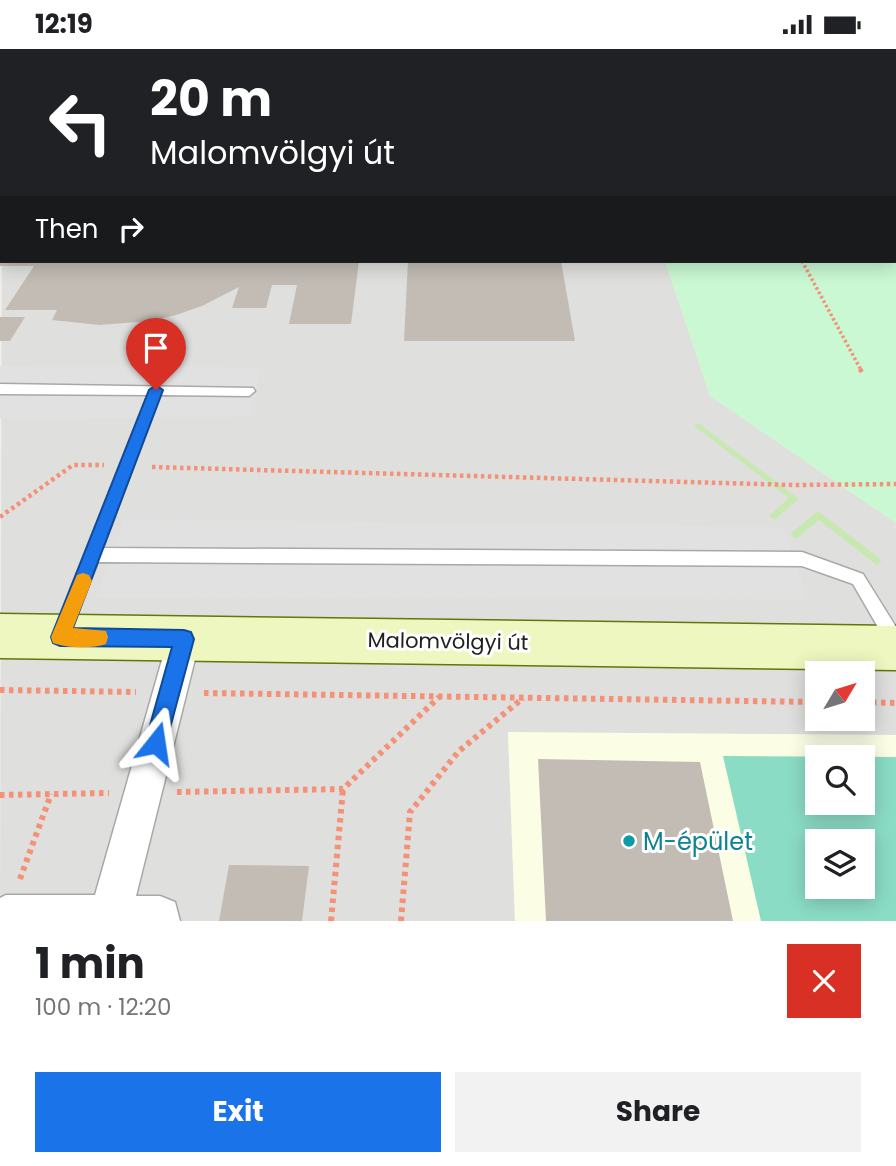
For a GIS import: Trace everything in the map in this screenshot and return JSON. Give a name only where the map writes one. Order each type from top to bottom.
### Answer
[{"type":"main road","name":"Malomvölgyi út","points":[[0,636],[896,649]]},
{"type":"street","points":[[110,916],[184,639]]},
{"type":"street","points":[[6,918],[160,917],[159,921]]},
{"type":"lane","points":[[0,389],[249,391]]},
{"type":"lane","points":[[60,637],[156,390]]},
{"type":"lane","points":[[93,555],[802,559],[858,579],[896,642]]},
{"type":"path","points":[[803,263],[863,374]]},
{"type":"path","points":[[0,517],[74,464],[794,485],[896,484]]},
{"type":"path","points":[[0,690],[805,702]]},
{"type":"path","points":[[331,921],[343,789],[440,697]]},
{"type":"path","points":[[401,921],[410,812],[459,751],[524,698]]},
{"type":"path","points":[[875,702],[896,703]]},
{"type":"path","points":[[0,795],[343,789]]},
{"type":"path","points":[[6,918],[51,794]]},
{"type":"shaded area","points":[[2,263],[666,263],[710,396],[896,523],[896,735],[508,733],[515,921],[0,921]]},
{"type":"shaded area","points":[[0,366],[261,367],[250,417],[0,419]]},
{"type":"shaded area","points":[[124,519],[783,527],[808,599],[96,598]]},
{"type":"shaded area","points":[[508,732],[896,735],[896,921],[515,921]]},
{"type":"green space","points":[[666,263],[896,263],[896,523],[710,396]]},
{"type":"green space","points":[[698,423],[799,499],[774,520],[769,516],[789,498],[694,426]]},
{"type":"green space","points":[[818,511],[882,560],[877,565],[819,520],[796,539],[790,534]]},
{"type":"green space","points":[[723,756],[805,756],[805,815],[875,815],[875,757],[896,757],[896,921],[761,921]]},
{"type":"building","points":[[0,263],[359,263],[351,324],[289,324],[297,285],[272,285],[266,308],[232,308],[239,287],[202,306],[151,321],[100,325],[52,320],[57,310],[5,310],[34,266],[0,266]]},
{"type":"building","points":[[408,263],[561,263],[575,341],[404,341]]},
{"type":"building","points":[[0,317],[25,317],[10,341],[0,341]]},
{"type":"building","name":"M-épület","points":[[538,759],[700,762],[733,921],[546,921]]},
{"type":"building","points":[[229,865],[309,866],[302,921],[219,921]]},
{"type":"slow traffic","points":[[83,581],[60,637],[99,637]]},
{"type":"place","name":"M-épület","points":[[629,841]]},
{"type":"route","points":[[156,390],[60,637],[184,639],[156,743]]}]
